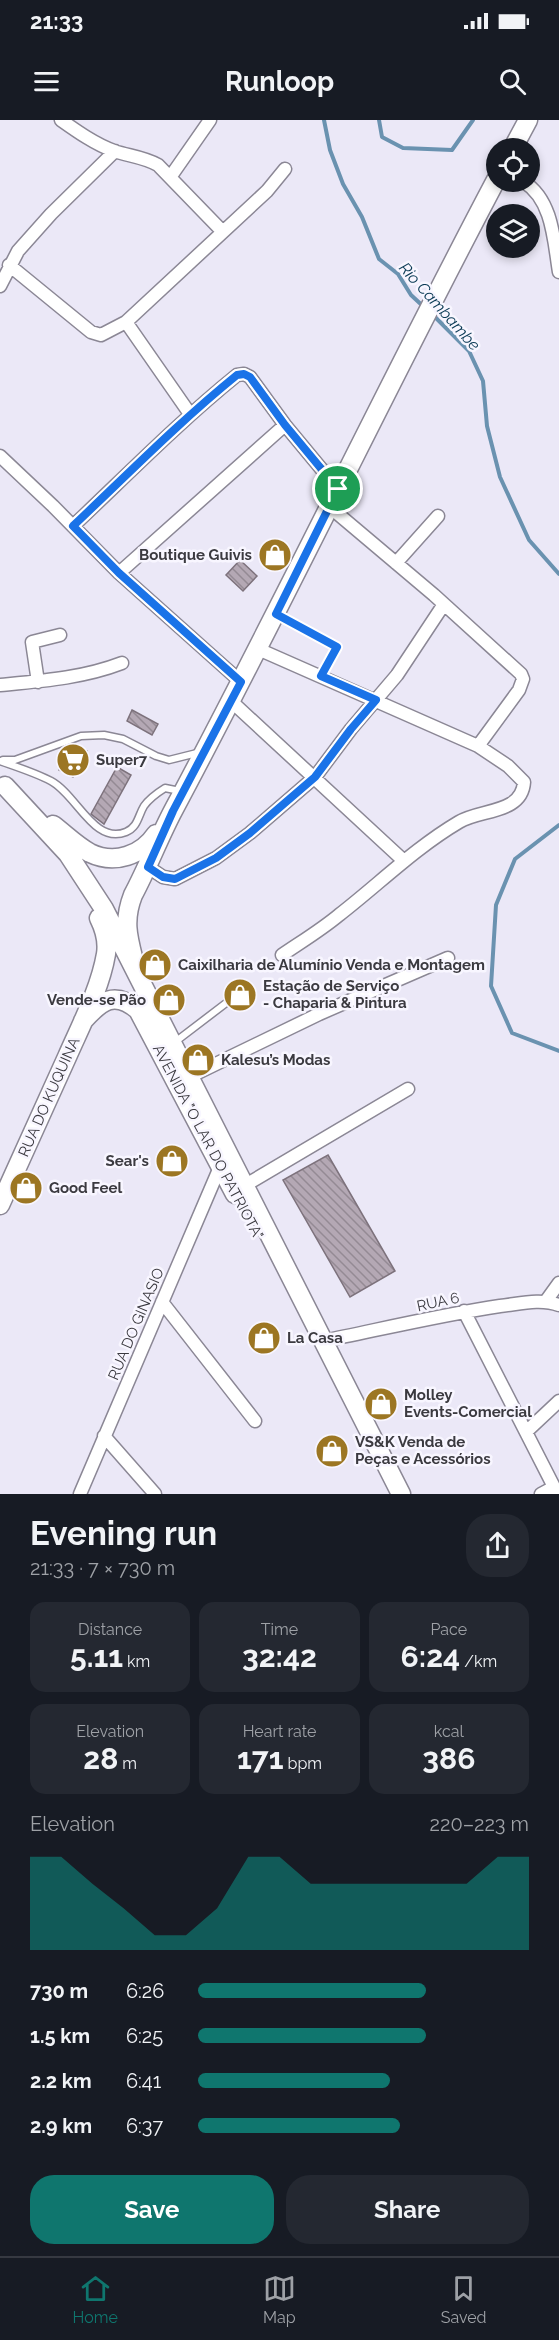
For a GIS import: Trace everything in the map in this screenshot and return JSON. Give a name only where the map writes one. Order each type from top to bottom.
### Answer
[{"type":"main road","points":[[518,138],[528,120]]},
{"type":"main road","points":[[136,969],[126,926],[133,895],[173,811],[207,750],[490,192]]},
{"type":"main road","name":"AVENIDA \"O LAR DO PATRIOTA\"","points":[[3,783],[93,855],[122,857],[142,850],[173,811]]},
{"type":"main road","name":"AVENIDA \"O LAR DO PATRIOTA\"","points":[[3,783],[68,854],[104,909],[401,1494]]},
{"type":"main road","name":"AVENIDA \"O LAR DO PATRIOTA\"","points":[[68,854],[105,929],[107,941],[102,970],[83,1021]]},
{"type":"main road","name":"AVENIDA \"O LAR DO PATRIOTA\"","points":[[83,1021],[100,1004],[112,999],[125,1000],[138,1010],[390,1494]]},
{"type":"main road","name":"RUA DO KUQUINA","points":[[0,1205],[83,1021]]},
{"type":"street","points":[[62,120],[91,140],[115,151],[146,158],[171,176],[222,231]]},
{"type":"street","points":[[171,176],[210,120]]},
{"type":"street","points":[[0,286],[18,251],[51,214],[115,151]]},
{"type":"street","points":[[9,265],[96,334],[109,332],[126,322],[267,191],[285,169]]},
{"type":"street","points":[[534,192],[548,216],[559,272]]},
{"type":"street","points":[[126,322],[190,414]]},
{"type":"street","points":[[73,526],[190,414],[237,375],[244,374],[250,377],[285,425],[338,489]]},
{"type":"street","points":[[119,573],[285,425]]},
{"type":"street","points":[[0,456],[119,573],[241,682]]},
{"type":"street","points":[[338,514],[444,604],[513,666],[523,679],[519,690],[478,746]]},
{"type":"street","points":[[396,563],[438,516]]},
{"type":"street","points":[[148,867],[163,877],[175,879],[216,858],[250,833],[315,777],[351,729],[397,675],[444,604]]},
{"type":"street","points":[[38,682],[32,642],[60,634]]},
{"type":"street","points":[[258,649],[478,746],[517,774],[524,782],[524,791],[518,801],[460,821],[404,861],[338,916],[282,955]]},
{"type":"street","points":[[0,685],[83,675],[122,663]]},
{"type":"street","points":[[231,701],[404,861]]},
{"type":"street","points":[[189,1077],[319,1014],[448,958]]},
{"type":"street","points":[[244,1186],[408,1089]]},
{"type":"street","name":"RUA DO GINASIO","points":[[80,1494],[220,1167]]},
{"type":"street","points":[[546,1301],[559,1283]]},
{"type":"street","name":"RUA 6","points":[[323,1341],[464,1311],[546,1301],[559,1305]]},
{"type":"street","points":[[162,1302],[255,1421]]},
{"type":"street","points":[[464,1311],[557,1489],[541,1494]]},
{"type":"street","points":[[526,1432],[559,1401]]},
{"type":"street","points":[[104,1436],[155,1494]]},
{"type":"lane","points":[[276,614],[337,647],[321,676]]},
{"type":"lane","points":[[0,760],[15,760],[81,736],[104,735],[123,739],[169,760],[207,750]]},
{"type":"lane","points":[[0,760],[52,782],[72,798],[91,824],[111,834],[126,832],[136,825],[144,806],[165,788],[184,793]]},
{"type":"lane","points":[[172,1044],[234,997]]},
{"type":"building","points":[[240,560],[257,576],[243,591],[226,575]]},
{"type":"building","points":[[132,710],[158,724],[152,735],[127,721]]},
{"type":"building","name":"Super7","points":[[74,744],[87,751],[73,777],[59,770]]},
{"type":"building","points":[[117,767],[131,775],[104,824],[91,814]]},
{"type":"building","points":[[328,1155],[395,1271],[350,1297],[283,1180]]},
{"type":"waterway","name":"Rio Cambambe","points":[[324,120],[330,150],[343,184],[362,217],[379,259],[398,274],[411,295],[425,308]]},
{"type":"waterway","points":[[379,120],[382,137],[403,148],[452,150],[473,120]]},
{"type":"waterway","name":"Rio Cambambe","points":[[433,315],[469,351],[483,381],[487,426],[500,477],[529,540],[559,574]]},
{"type":"waterway","name":"Rio Cambambe","points":[[559,825],[515,859],[496,905],[491,986],[512,1033],[559,1051]]},
{"type":"place","name":"Boutique Guivis","points":[[275,555]]},
{"type":"place","name":"Super7","points":[[73,760]]},
{"type":"place","name":"Caixilharia de Alumínio Venda e Montagem","points":[[155,965]]},
{"type":"place","name":"Estação de Serviço - Chaparia & Pintura","points":[[240,995]]},
{"type":"place","name":"Vende-se Pão","points":[[169,1000]]},
{"type":"place","name":"Kalesu’s Modas","points":[[198,1060]]},
{"type":"place","name":"Sear's","points":[[172,1161]]},
{"type":"place","name":"Good Feel","points":[[26,1188]]},
{"type":"place","name":"La Casa","points":[[264,1338]]},
{"type":"place","name":"Molley Events-Comercial","points":[[381,1404]]},
{"type":"place","name":"VS&K Venda de Peças e Acessórios","points":[[332,1451]]},
{"type":"route","points":[[244,374],[250,377],[285,425],[338,489],[276,614],[337,647],[321,676],[376,700],[315,777],[250,833],[216,858],[175,879],[163,877],[148,867],[173,811],[241,682],[119,573],[73,526],[190,414],[237,375],[244,374]]}]
